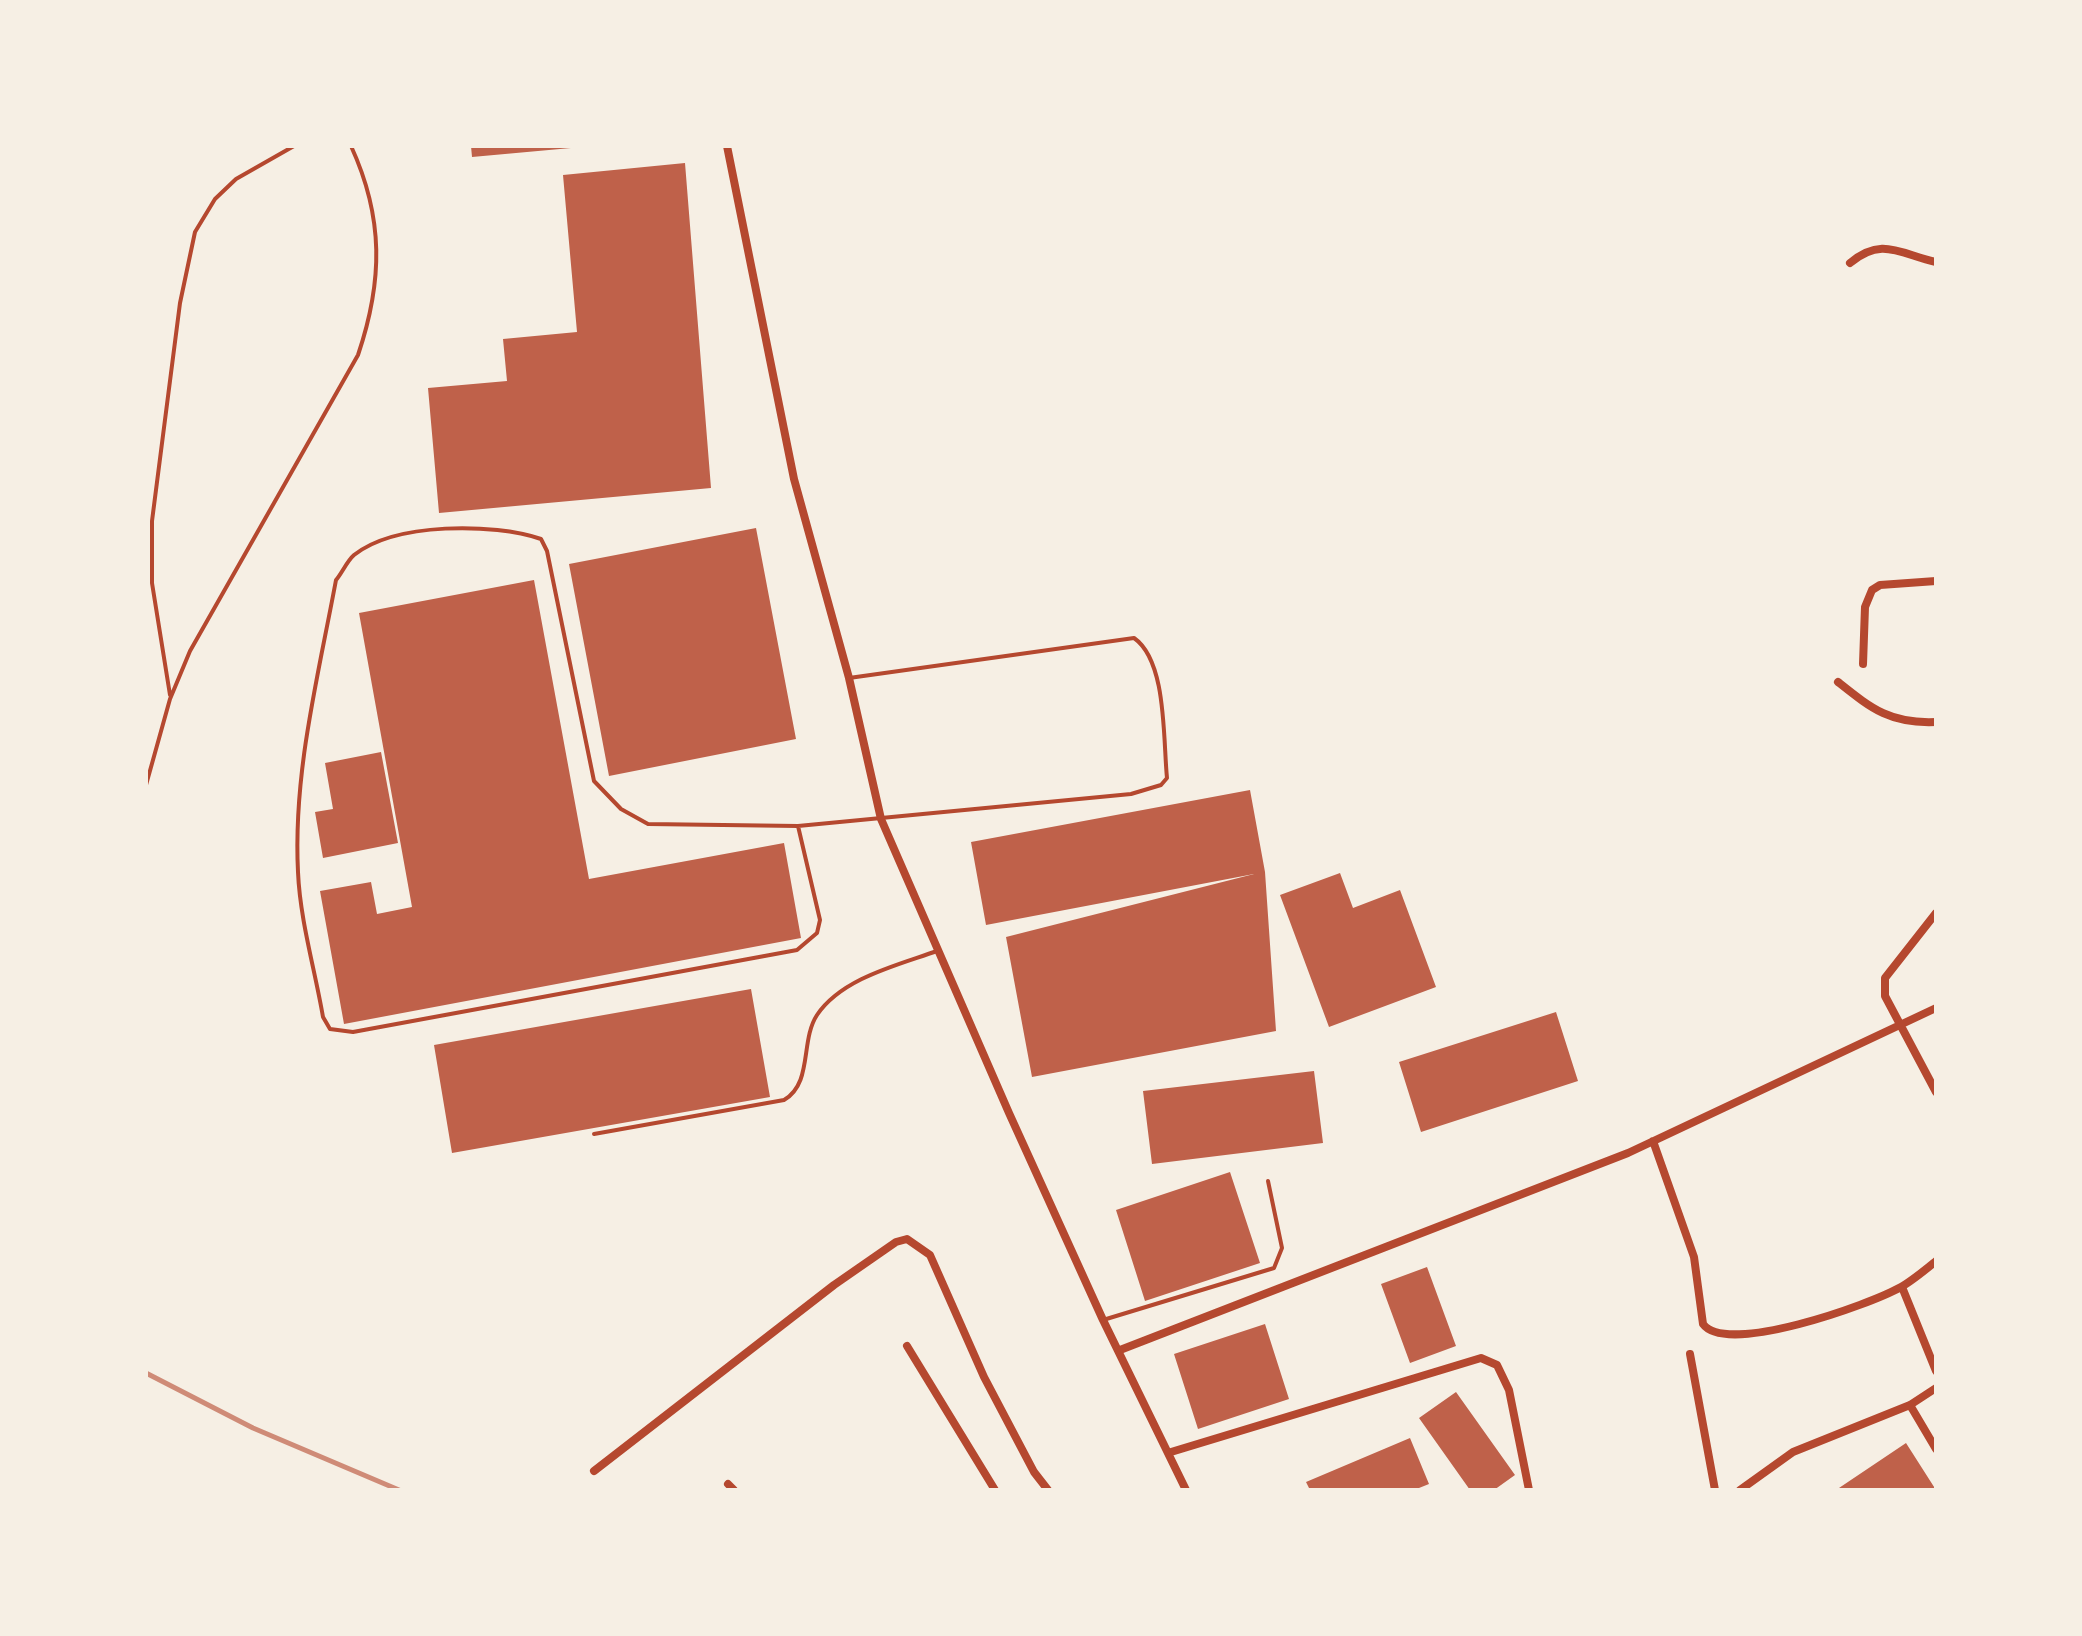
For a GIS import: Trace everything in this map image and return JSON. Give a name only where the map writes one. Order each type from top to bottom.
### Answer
[{"type":"street","points":[[727,146],[794,479],[849,678],[881,819],[1103,1320],[1171,1452],[1186,1490]]},
{"type":"street","points":[[1850,263],[1873,248],[1887,247],[1936,262]]},
{"type":"street","points":[[1863,664],[1865,607],[1872,590],[1880,585],[1936,581]]},
{"type":"street","points":[[1838,682],[1869,706],[1895,720],[1936,722]]},
{"type":"street","points":[[1936,913],[1885,978],[1885,996],[1936,1092]]},
{"type":"street","points":[[1120,1350],[1653,1141],[1936,1008]]},
{"type":"street","points":[[1653,1141],[1694,1257],[1703,1324],[1709,1332],[1719,1335],[1782,1329],[1851,1309],[1902,1287],[1936,1261]]},
{"type":"street","points":[[594,1471],[834,1285],[896,1242],[907,1239],[930,1255],[984,1377],[1034,1472],[1048,1490]]},
{"type":"street","points":[[1902,1287],[1936,1371]]},
{"type":"street","points":[[907,1346],[995,1490]]},
{"type":"street","points":[[1690,1354],[1715,1490]]},
{"type":"street","points":[[1171,1452],[1481,1358],[1497,1365],[1509,1390],[1529,1490]]},
{"type":"street","points":[[1740,1490],[1793,1452],[1910,1405],[1936,1388]]},
{"type":"street","points":[[1910,1405],[1936,1449]]},
{"type":"lane","points":[[170,699],[152,583],[152,521],[180,303],[195,232],[215,199],[236,179],[294,146]]},
{"type":"lane","points":[[146,785],[170,699],[208,614],[358,355],[374,308],[377,251],[372,198],[351,146]]},
{"type":"lane","points":[[798,826],[820,920],[817,933],[797,950],[353,1032],[330,1029],[323,1017],[298,874],[298,820],[301,766],[336,580],[353,556],[374,544],[412,533],[465,529],[521,533],[541,539],[547,551],[594,781],[621,809],[648,824],[798,826],[881,819],[1131,794],[1161,785],[1167,778],[1156,667],[1143,644],[1134,638],[849,678]]},
{"type":"lane","points":[[594,1134],[784,1100],[800,1081],[817,1015],[836,996],[863,979],[939,950]]},
{"type":"lane","points":[[1103,1320],[1274,1268],[1282,1248],[1268,1181]]},
{"type":"building","points":[[471,146],[571,146],[571,148],[472,157]]},
{"type":"building","points":[[685,163],[711,488],[439,513],[428,388],[507,381],[503,339],[577,332],[563,175]]},
{"type":"building","points":[[756,528],[796,739],[609,776],[569,564]]},
{"type":"building","points":[[534,580],[589,879],[784,843],[801,938],[344,1024],[320,891],[371,882],[377,914],[412,907],[359,613]]},
{"type":"building","points":[[381,752],[398,843],[323,858],[315,812],[333,809],[325,763]]},
{"type":"building","points":[[1250,790],[1265,872],[1276,1031],[1032,1077],[1006,937],[1254,874],[986,925],[971,842]]},
{"type":"building","points":[[1340,873],[1353,908],[1400,890],[1436,987],[1329,1027],[1280,895]]},
{"type":"building","points":[[751,989],[770,1097],[452,1153],[434,1045]]},
{"type":"building","points":[[1556,1012],[1578,1081],[1421,1132],[1399,1062]]},
{"type":"building","points":[[1314,1071],[1323,1143],[1152,1164],[1143,1091]]},
{"type":"building","points":[[1230,1172],[1260,1263],[1145,1301],[1116,1210]]},
{"type":"building","points":[[1427,1267],[1456,1346],[1410,1363],[1381,1284]]},
{"type":"building","points":[[1265,1324],[1289,1399],[1198,1429],[1174,1354]]},
{"type":"building","points":[[1456,1392],[1515,1475],[1494,1490],[1470,1490],[1419,1418]]},
{"type":"building","points":[[1410,1438],[1429,1484],[1414,1490],[1310,1490],[1306,1482]]},
{"type":"building","points":[[1906,1443],[1936,1490],[1836,1490]]},
{"type":"railway","points":[[146,1373],[253,1428],[399,1490]]}]
